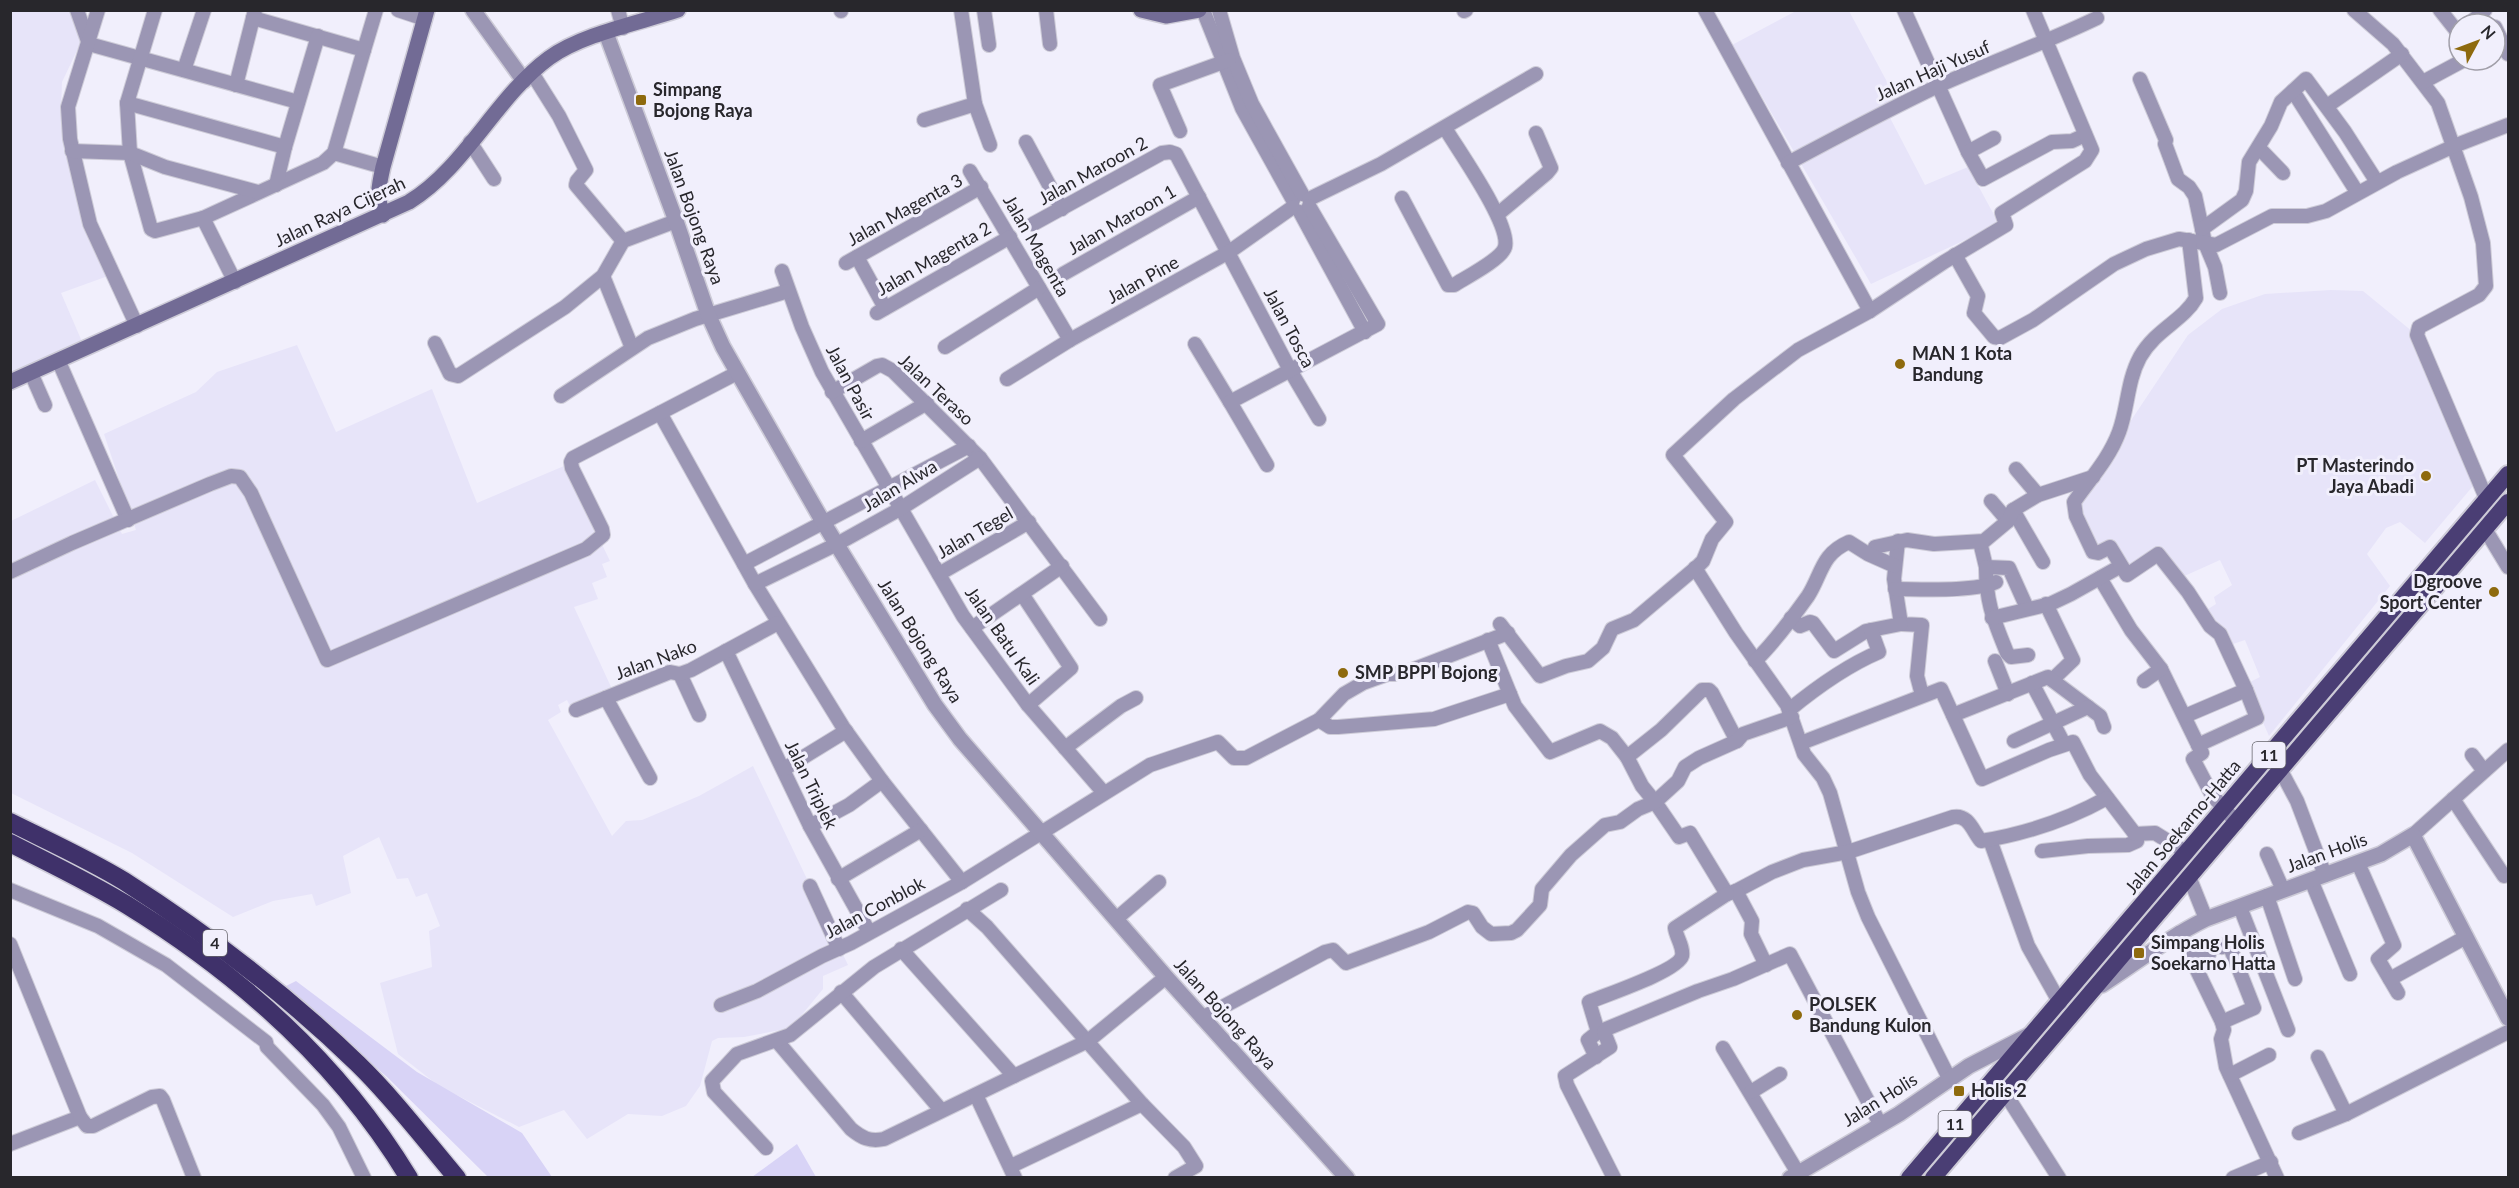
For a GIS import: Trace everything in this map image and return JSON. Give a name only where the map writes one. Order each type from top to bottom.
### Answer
[{"type":"highway","name":"Jalan Soekarno-Hatta","points":[[1909,1178],[2508,474]]},
{"type":"highway","name":"Jalan Soekarno-Hatta","points":[[1933,1178],[2089,993],[2134,954],[2190,879],[2508,502]]},
{"type":"highway","name":"4","points":[[10,822],[122,880],[218,945],[302,1011],[392,1100],[457,1178]]},
{"type":"highway","name":"4","points":[[10,843],[126,904],[231,978],[291,1030],[328,1068],[377,1129],[409,1178]]},
{"type":"main road","name":"Jalan Raya Cijerah","points":[[10,382],[383,215],[421,195],[528,77],[566,46],[678,10]]},
{"type":"main road","points":[[1141,10],[1166,16],[1201,10]]},
{"type":"main road","points":[[383,215],[378,202],[382,167],[426,15]]},
{"type":"street","points":[[76,10],[89,44]]},
{"type":"street","points":[[98,10],[68,107],[72,151],[90,224],[137,326]]},
{"type":"street","points":[[155,10],[127,103],[130,153],[150,230],[155,231],[203,218],[323,163],[334,153],[376,10]]},
{"type":"street","points":[[184,70],[204,10]]},
{"type":"street","points":[[398,10],[426,15]]},
{"type":"street","points":[[473,10],[559,116],[586,170],[576,185],[623,241]]},
{"type":"street","points":[[618,10],[623,28]]},
{"type":"street","points":[[961,10],[975,104],[990,145]]},
{"type":"street","points":[[984,10],[989,45]]},
{"type":"street","points":[[1046,10],[1050,44]]},
{"type":"street","points":[[1201,10],[1227,60]]},
{"type":"street","points":[[1219,10],[1227,60],[1242,108],[1301,203],[1351,291],[1378,324],[1230,402]]},
{"type":"street","points":[[1705,10],[1870,311]]},
{"type":"street","points":[[1904,10],[1968,152],[1983,179],[2052,142],[2072,141],[2085,135]]},
{"type":"street","points":[[1510,694],[1434,719],[1338,727],[1330,727],[1318,720],[1344,694],[1363,683],[1388,674],[1412,670],[1488,640],[1504,629],[1540,676],[1566,666],[1580,665],[1603,648],[1614,627],[1634,620],[1703,561],[1712,539],[1726,521],[1673,454],[1734,399],[1798,350],[1870,311],[1955,255],[2006,225],[2002,213],[2085,161],[2092,150],[2033,10]]},
{"type":"street","points":[[236,85],[254,14],[364,50]]},
{"type":"street","points":[[2361,17],[2402,54],[2438,103],[2471,197],[2482,243],[2486,286],[2479,295],[2419,327],[2417,335],[2486,498]]},
{"type":"street","name":"Jalan Haji Yusuf","points":[[1788,163],[1880,114],[2097,18]]},
{"type":"street","name":"Jalan Bojong Raya","points":[[606,33],[708,314],[737,372],[823,522],[940,712],[1166,977],[1347,1178]]},
{"type":"street","points":[[276,185],[318,36]]},
{"type":"street","points":[[89,44],[298,102]]},
{"type":"street","points":[[2327,106],[2402,54]]},
{"type":"street","points":[[1179,131],[1160,85],[1227,60]]},
{"type":"street","points":[[2423,82],[2447,69]]},
{"type":"street","name":"Jalan Pine","points":[[1007,379],[1070,340],[1229,252],[1301,203],[1381,164],[1536,74]]},
{"type":"street","points":[[2140,79],[2166,140],[2165,144],[2178,178],[2189,187],[2195,196],[2205,243],[2215,267],[2220,294]]},
{"type":"street","points":[[2202,229],[2242,200],[2246,191],[2249,162],[2259,148],[2281,102],[2306,79],[2327,106],[2377,182]]},
{"type":"street","points":[[2293,92],[2357,192]]},
{"type":"street","points":[[127,103],[285,147]]},
{"type":"street","points":[[924,120],[975,104]]},
{"type":"street","points":[[1955,255],[1978,296],[1974,313],[1994,337],[2000,338],[2033,320],[2114,264],[2163,243],[2189,240],[2221,243],[2272,216],[2307,216],[2326,211],[2377,182],[2454,146],[2508,125]]},
{"type":"street","points":[[1402,198],[1448,285],[1454,285],[1500,256],[1505,247],[1505,236],[1498,214],[1445,128]]},
{"type":"street","points":[[1498,214],[1551,168],[1536,133]]},
{"type":"street","points":[[1968,152],[1994,138]]},
{"type":"street","points":[[470,142],[494,179]]},
{"type":"street","points":[[1026,142],[1062,209]]},
{"type":"street","points":[[2259,148],[2283,173]]},
{"type":"street","points":[[72,151],[130,153],[165,166],[258,192]]},
{"type":"street","name":"Jalan Maroon 2","points":[[1034,224],[1162,153],[1170,152]]},
{"type":"street","name":"Jalan Tosca","points":[[1170,152],[1176,154],[1290,370],[1319,419]]},
{"type":"street","points":[[334,153],[382,167]]},
{"type":"street","name":"Jalan Magenta","points":[[970,171],[1070,340]]},
{"type":"street","name":"Jalan Magenta 3","points":[[881,311],[851,260],[981,188]]},
{"type":"street","name":"Jalan Maroon 1","points":[[1064,274],[1199,197]]},
{"type":"street","points":[[203,218],[235,282]]},
{"type":"street","points":[[435,344],[450,374],[458,376],[565,307],[603,276],[623,241],[676,221]]},
{"type":"street","name":"Jalan Magenta 2","points":[[881,311],[1010,237]]},
{"type":"street","points":[[2189,240],[2196,298],[2189,308],[2160,331],[2139,359],[2127,393],[2118,434],[2106,459],[2074,501],[2076,516],[2093,552],[2098,553],[2110,548],[2127,575],[2156,554],[2159,555],[2188,591],[2210,626],[2220,634],[2257,718],[2198,745]]},
{"type":"street","name":"Jalan Pasir","points":[[782,272],[802,327],[832,392],[888,488]]},
{"type":"street","points":[[603,276],[632,348]]},
{"type":"street","points":[[945,347],[1039,288]]},
{"type":"street","points":[[561,396],[648,338],[708,314],[788,291]]},
{"type":"street","points":[[1195,344],[1267,465]]},
{"type":"street","points":[[59,362],[128,520]]},
{"type":"street","name":"Jalan Teraso","points":[[832,392],[877,366],[882,365],[893,371],[980,458],[1100,620]]},
{"type":"street","points":[[10,572],[210,484],[231,476],[240,477],[251,493],[327,660],[586,549],[599,540],[603,535],[602,529],[571,462],[573,458],[737,372]]},
{"type":"street","points":[[32,374],[45,405]]},
{"type":"street","points":[[861,441],[927,403]]},
{"type":"street","points":[[660,413],[755,584],[846,731],[882,781],[962,882]]},
{"type":"street","name":"Jalan Alwa","points":[[744,564],[969,446]]},
{"type":"street","name":"Jalan Alwa","points":[[755,584],[900,509],[980,458]]},
{"type":"street","points":[[2016,469],[2038,495]]},
{"type":"street","points":[[1875,547],[1907,540],[1934,544],[1988,540],[2011,516],[2038,495],[2092,477]]},
{"type":"street","name":"Jalan Batu Kali","points":[[888,488],[972,628],[1028,705],[1104,793]]},
{"type":"street","points":[[1991,501],[2011,516],[2043,562]]},
{"type":"street","name":"Jalan Tegel","points":[[939,574],[1029,522]]},
{"type":"street","points":[[2485,530],[2508,567]]},
{"type":"street","points":[[1898,541],[1895,589],[1901,624]]},
{"type":"street","points":[[1980,542],[1991,584],[1992,618],[2007,653],[2012,657],[2028,654]]},
{"type":"street","points":[[1755,661],[1771,646],[1774,637],[1791,618],[1815,584],[1825,559],[1847,543],[1895,567]]},
{"type":"street","points":[[972,628],[1062,566]]},
{"type":"street","points":[[1992,618],[2046,604],[2071,594],[2121,566]]},
{"type":"street","points":[[1986,567],[2009,568],[2027,608]]},
{"type":"street","points":[[1695,568],[1791,714],[1804,754],[1823,778],[1830,793],[1858,892],[1868,917],[1949,1078]]},
{"type":"street","points":[[2100,578],[2132,630],[2161,669],[2202,753],[2193,759],[2194,762],[2223,810],[2237,823]]},
{"type":"street","points":[[1895,589],[1991,584]]},
{"type":"street","points":[[1022,594],[1071,668],[1028,705]]},
{"type":"street","points":[[2046,604],[2073,660],[2052,680]]},
{"type":"street","points":[[1791,618],[1800,626],[1813,623],[1834,651],[1871,630],[1901,624],[1923,626],[1917,676],[1922,695]]},
{"type":"street","name":"Jalan Nako","points":[[576,710],[670,672],[680,674],[778,623]]},
{"type":"street","points":[[1202,1018],[1325,952],[1334,950],[1346,963],[1429,933],[1467,912],[1473,913],[1482,927],[1491,934],[1511,933],[1522,926],[1540,905],[1542,889],[1571,855],[1605,825],[1620,822],[1638,809],[1655,802],[1678,780],[1685,767],[1737,741],[1743,734],[1791,714],[1815,688],[1857,661],[1879,652],[1871,630]]},
{"type":"street","points":[[1488,640],[1515,706],[1547,751],[1553,752],[1600,732],[1612,738],[1628,757],[1642,786],[1679,837],[1690,833],[1752,921],[1751,934],[1766,965]]},
{"type":"street","name":"Jalan Triplek","points":[[726,651],[810,826],[869,932]]},
{"type":"street","points":[[1982,668],[2007,653]]},
{"type":"street","points":[[1995,661],[2008,694]]},
{"type":"street","points":[[2144,681],[2161,669]]},
{"type":"street","points":[[680,674],[699,715]]},
{"type":"street","points":[[1953,715],[2048,677],[2100,716],[2104,727]]},
{"type":"street","points":[[2032,683],[2064,744]]},
{"type":"street","points":[[1628,757],[1661,730],[1702,690],[1709,690],[1712,693],[1737,741]]},
{"type":"street","points":[[1801,743],[1922,695],[1942,690],[1983,779],[2071,741],[2089,773],[2135,834],[2136,843],[2042,851]]},
{"type":"street","points":[[2185,716],[2246,690]]},
{"type":"street","points":[[606,698],[650,778]]},
{"type":"street","points":[[1065,748],[1121,706],[1136,698]]},
{"type":"street","points":[[2014,741],[2088,707]]},
{"type":"street","name":"Jalan Conblok","points":[[721,1005],[757,991],[962,882],[1150,765],[1218,742],[1234,758],[1246,758],[1318,720]]},
{"type":"street","points":[[783,769],[846,731]]},
{"type":"street","name":"Jalan Holis","points":[[2134,954],[2206,919],[2386,852],[2413,835],[2508,750]]},
{"type":"street","points":[[2472,755],[2484,771]]},
{"type":"street","points":[[2281,771],[2297,801],[2318,878],[2350,974]]},
{"type":"street","points":[[810,826],[849,805],[882,781]]},
{"type":"street","points":[[1614,1178],[1565,1079],[1569,1073],[1610,1047],[1589,1002],[1667,970],[1680,960],[1682,953],[1676,933],[1677,926],[1732,892],[1803,860],[1848,852],[1959,816],[1972,826],[1980,840],[1990,840],[2073,815],[2107,798]]},
{"type":"street","points":[[2453,799],[2504,876]]},
{"type":"street","points":[[838,879],[921,830]]},
{"type":"street","points":[[2135,834],[2155,833],[2187,853]]},
{"type":"street","points":[[2413,835],[2508,1018]]},
{"type":"street","points":[[1990,840],[2028,946],[2060,1003]]},
{"type":"street","points":[[2267,854],[2283,890]]},
{"type":"street","points":[[2358,863],[2394,945],[2378,959],[2398,993]]},
{"type":"street","points":[[2190,879],[2206,919]]},
{"type":"street","points":[[1116,919],[1159,882]]},
{"type":"street","points":[[810,886],[839,949]]},
{"type":"street","points":[[10,890],[98,926],[166,965],[266,1042],[267,1047],[323,1105],[339,1127],[361,1176]]},
{"type":"street","points":[[766,1148],[714,1092],[712,1081],[737,1054],[777,1041],[800,1028],[841,992],[901,949],[1001,890]]},
{"type":"street","points":[[2267,896],[2295,979]]},
{"type":"street","points":[[2240,907],[2288,1030]]},
{"type":"street","points":[[967,909],[987,927],[1142,1104],[1197,1163],[1194,1169],[1175,1178]]},
{"type":"street","points":[[2179,933],[2222,1023],[2224,1030],[2221,1039],[2230,1075],[2277,1178]]},
{"type":"street","points":[[2390,979],[2466,937]]},
{"type":"street","points":[[10,944],[16,975],[80,1117],[87,1126],[93,1126],[152,1097],[160,1096],[194,1178]]},
{"type":"street","points":[[2192,961],[2209,954],[2209,950],[2220,945],[2222,947],[2228,944],[2230,947],[2254,1008],[2222,1023]]},
{"type":"street","points":[[901,949],[1014,1076]]},
{"type":"street","points":[[1602,1031],[1791,955],[1880,1124]]},
{"type":"street","points":[[777,1041],[860,1136],[875,1141],[1088,1041],[1166,977]]},
{"type":"street","points":[[841,992],[941,1110]]},
{"type":"street","points":[[2299,1133],[2346,1114],[2508,1032]]},
{"type":"street","name":"Jalan Holis","points":[[1794,1175],[1905,1110],[1949,1078],[2029,1035]]},
{"type":"street","points":[[1723,1048],[1751,1092],[1794,1175]]},
{"type":"street","points":[[1990,1055],[2001,1059],[2001,1071]]},
{"type":"street","points":[[2230,1075],[2269,1055]]},
{"type":"street","points":[[2318,1057],[2346,1114]]},
{"type":"street","points":[[1751,1092],[1780,1074]]},
{"type":"street","points":[[2005,1092],[2060,1178]]},
{"type":"street","points":[[976,1095],[1013,1172],[1142,1104]]},
{"type":"street","points":[[10,1144],[80,1117]]},
{"type":"street","points":[[2233,1178],[2271,1162]]},
{"type":"shaded area","points":[[10,11],[73,11],[82,40],[62,82],[61,109],[76,194],[108,276],[61,293],[83,344],[10,376]]},
{"type":"shaded area","points":[[1796,11],[1849,11],[1900,106],[1888,114],[1925,185],[1968,167],[1999,224],[1871,284],[1732,45]]},
{"type":"shaded area","points":[[2331,290],[2363,291],[2413,332],[2478,480],[2425,543],[2400,522],[2386,528],[2367,554],[2390,586],[2269,736],[2246,684],[2260,677],[2245,640],[2230,645],[2205,611],[2216,604],[2214,597],[2232,585],[2220,560],[2180,578],[2164,554],[2129,572],[2114,545],[2098,550],[2078,500],[2188,335],[2222,309],[2265,294]]},
{"type":"shaded area","points":[[297,345],[336,432],[432,389],[477,503],[564,466],[610,561],[602,564],[607,577],[592,583],[598,599],[574,607],[612,689],[570,706],[567,700],[558,705],[561,712],[548,720],[612,836],[626,821],[642,820],[699,796],[753,766],[848,965],[823,976],[823,989],[791,1028],[744,1037],[718,1038],[712,1041],[700,1086],[686,1106],[662,1116],[628,1114],[587,1139],[564,1110],[519,1127],[439,1086],[398,1054],[380,983],[432,967],[429,931],[440,926],[427,893],[416,897],[408,878],[397,879],[379,837],[343,856],[351,893],[316,906],[312,894],[273,901],[233,917],[132,853],[11,793],[11,521],[95,480],[122,534],[136,530],[104,434],[196,392],[217,372]]},
{"type":"shaded area","points":[[296,981],[417,1072],[522,1133],[552,1177],[488,1177],[387,1077],[284,987]]},
{"type":"shaded area","points":[[797,1144],[816,1177],[752,1177]]},
{"type":"place","name":"Simpang Bojong Raya","points":[[641,100]]},
{"type":"place","name":"MAN 1 Kota Bandung","points":[[1900,364]]},
{"type":"place","name":"PT Masterindo Jaya Abadi","points":[[2426,476]]},
{"type":"place","name":"Dgroove Sport Center","points":[[2494,592]]},
{"type":"place","name":"SMP BPPI Bojong","points":[[1343,673]]},
{"type":"place","name":"Simpang Holis Soekarno Hatta","points":[[2139,953]]},
{"type":"place","name":"POLSEK Bandung Kulon","points":[[1797,1015]]},
{"type":"place","name":"Holis 2","points":[[1959,1091]]}]
